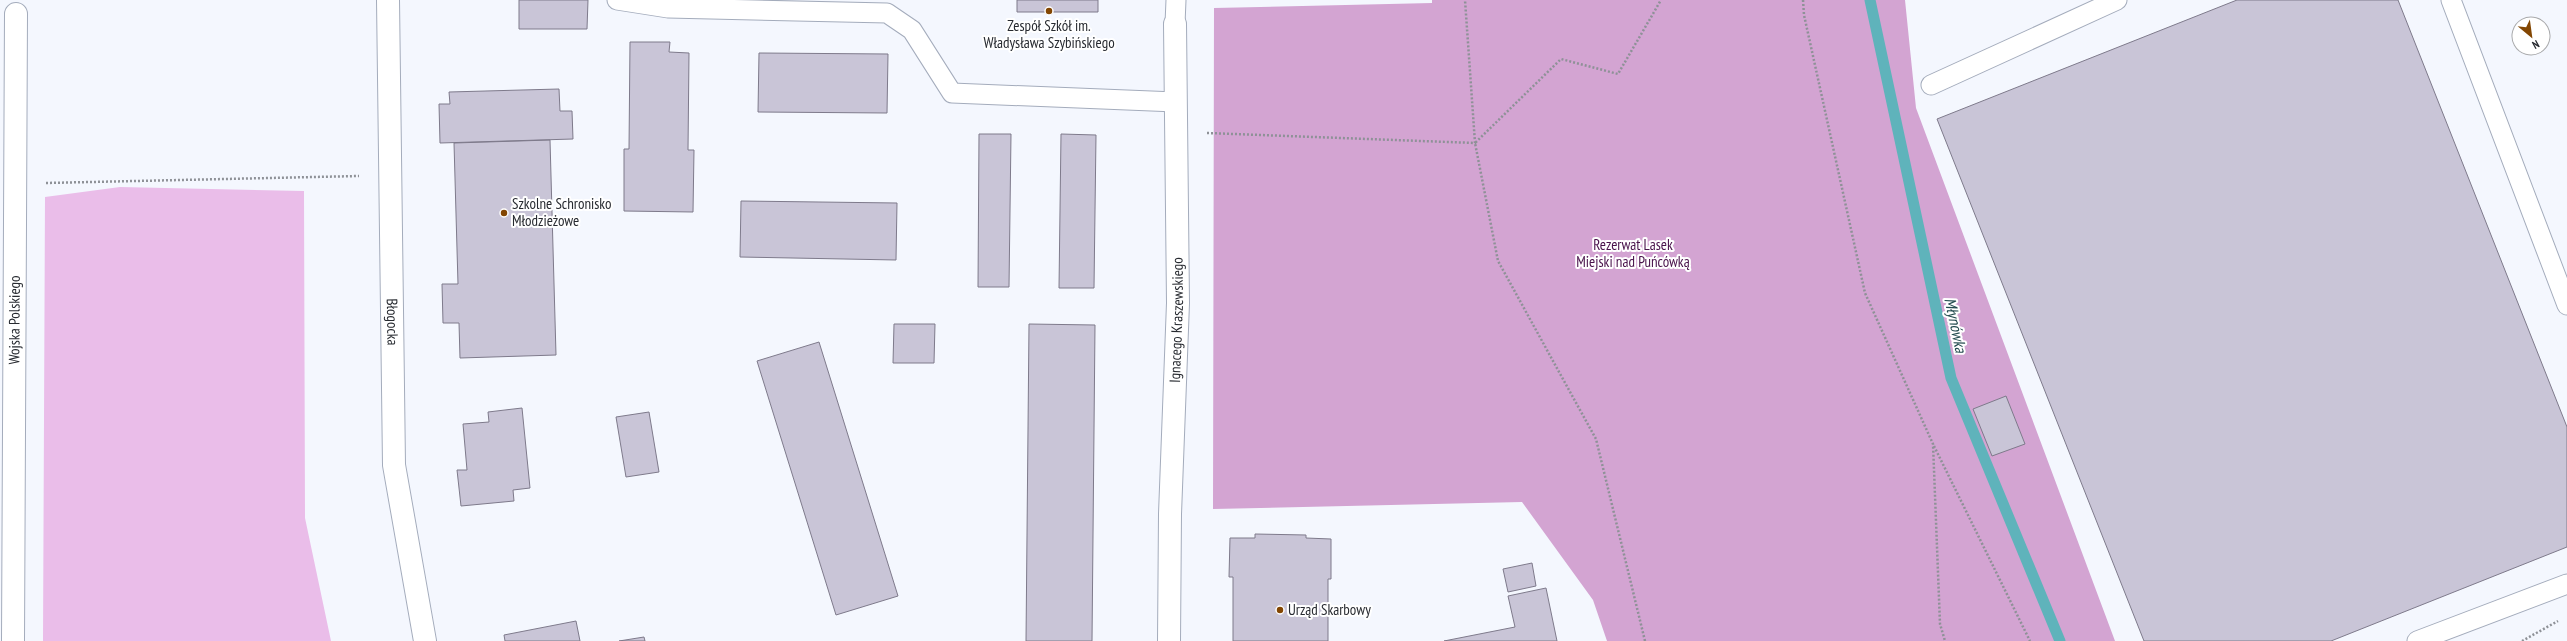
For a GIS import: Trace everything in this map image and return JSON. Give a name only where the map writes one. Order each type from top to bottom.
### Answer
[{"type":"street","name":"Błogocka","points":[[388,0],[394,465],[425,641]]},
{"type":"street","name":"Wojska Polskiego","points":[[13,641],[15,7]]},
{"type":"street","name":"Ignacego Kraszewskiego","points":[[1168,641],[1170,514],[1178,303],[1175,24]]},
{"type":"lane","points":[[617,0],[668,8],[887,13],[912,30],[952,93],[1176,102]]},
{"type":"lane","name":"Ignacego Kraszewskiego","points":[[1175,24],[1176,0]]},
{"type":"lane","points":[[1931,85],[2117,0]]},
{"type":"lane","points":[[2451,0],[2567,305]]},
{"type":"lane","points":[[2417,641],[2567,584]]},
{"type":"path","points":[[1465,0],[1475,144],[1498,261],[1596,439],[1645,641]]},
{"type":"path","points":[[1176,132],[1475,144],[1560,59],[1618,74],[1661,0]]},
{"type":"path","points":[[1803,0],[1804,15],[1865,293],[1933,444],[2030,641]]},
{"type":"path","points":[[46,183],[360,176]]},
{"type":"path","points":[[1933,444],[1940,624],[1944,641]]},
{"type":"path","points":[[2522,641],[2561,620]]},
{"type":"shaded area","points":[[120,187],[304,191],[305,518],[331,641],[43,641],[45,197]]},
{"type":"green space","name":"Rezerwat Lasek Miejski nad Puńcówką","points":[[1432,0],[1905,0],[1916,108],[2115,641],[1607,641],[1593,600],[1522,502],[1213,509],[1214,8],[1432,3]]},
{"type":"building","points":[[519,0],[588,0],[587,29],[519,29]]},
{"type":"building","points":[[1017,0],[1098,0],[1098,12],[1017,12]]},
{"type":"building","points":[[2237,0],[2398,0],[2567,427],[2567,547],[2331,641],[2144,641],[1937,119]]},
{"type":"building","points":[[630,42],[670,42],[669,52],[689,53],[688,150],[694,150],[693,212],[624,211],[624,149],[629,149]]},
{"type":"building","points":[[759,53],[888,54],[887,113],[758,112]]},
{"type":"building","points":[[559,89],[560,111],[572,111],[573,139],[440,143],[439,104],[450,104],[449,92]]},
{"type":"building","points":[[979,134],[1011,134],[1009,287],[978,287]]},
{"type":"building","points":[[1061,134],[1096,135],[1094,288],[1059,288]]},
{"type":"building","name":"Szkolne Schronisko Młodzieżowe","points":[[550,140],[556,355],[460,358],[459,323],[443,323],[442,284],[458,284],[454,143]]},
{"type":"building","points":[[741,201],[897,203],[896,260],[740,257]]},
{"type":"building","points":[[894,324],[935,324],[934,363],[893,363]]},
{"type":"building","points":[[1029,324],[1095,325],[1092,641],[1026,641]]},
{"type":"building","points":[[819,342],[898,596],[836,615],[757,361]]},
{"type":"building","points":[[2006,396],[2025,444],[1992,456],[1973,409]]},
{"type":"building","points":[[522,408],[530,488],[513,490],[514,501],[461,506],[457,470],[467,470],[463,424],[489,422],[488,412]]},
{"type":"building","points":[[649,412],[659,472],[626,477],[616,417]]},
{"type":"building","name":"Urząd Skarbowy","points":[[1255,534],[1306,535],[1306,538],[1331,539],[1331,579],[1328,579],[1328,641],[1233,641],[1233,577],[1229,577],[1230,538],[1255,538]]},
{"type":"building","points":[[1532,563],[1536,586],[1508,592],[1503,569]]},
{"type":"building","points":[[1546,588],[1557,641],[1444,641],[1515,627],[1508,596]]},
{"type":"building","points":[[576,621],[580,641],[505,641],[504,635]]},
{"type":"building","points":[[644,637],[645,641],[619,641]]},
{"type":"waterway","name":"Młynówka","points":[[1870,0],[1951,378],[2060,641]]},
{"type":"place","name":"Zespół Szkół im. Władysława Szybińskiego","points":[[1049,11]]},
{"type":"place","name":"Szkolne Schronisko Młodzieżowe","points":[[504,213]]},
{"type":"place","name":"Urząd Skarbowy","points":[[1280,610]]}]
